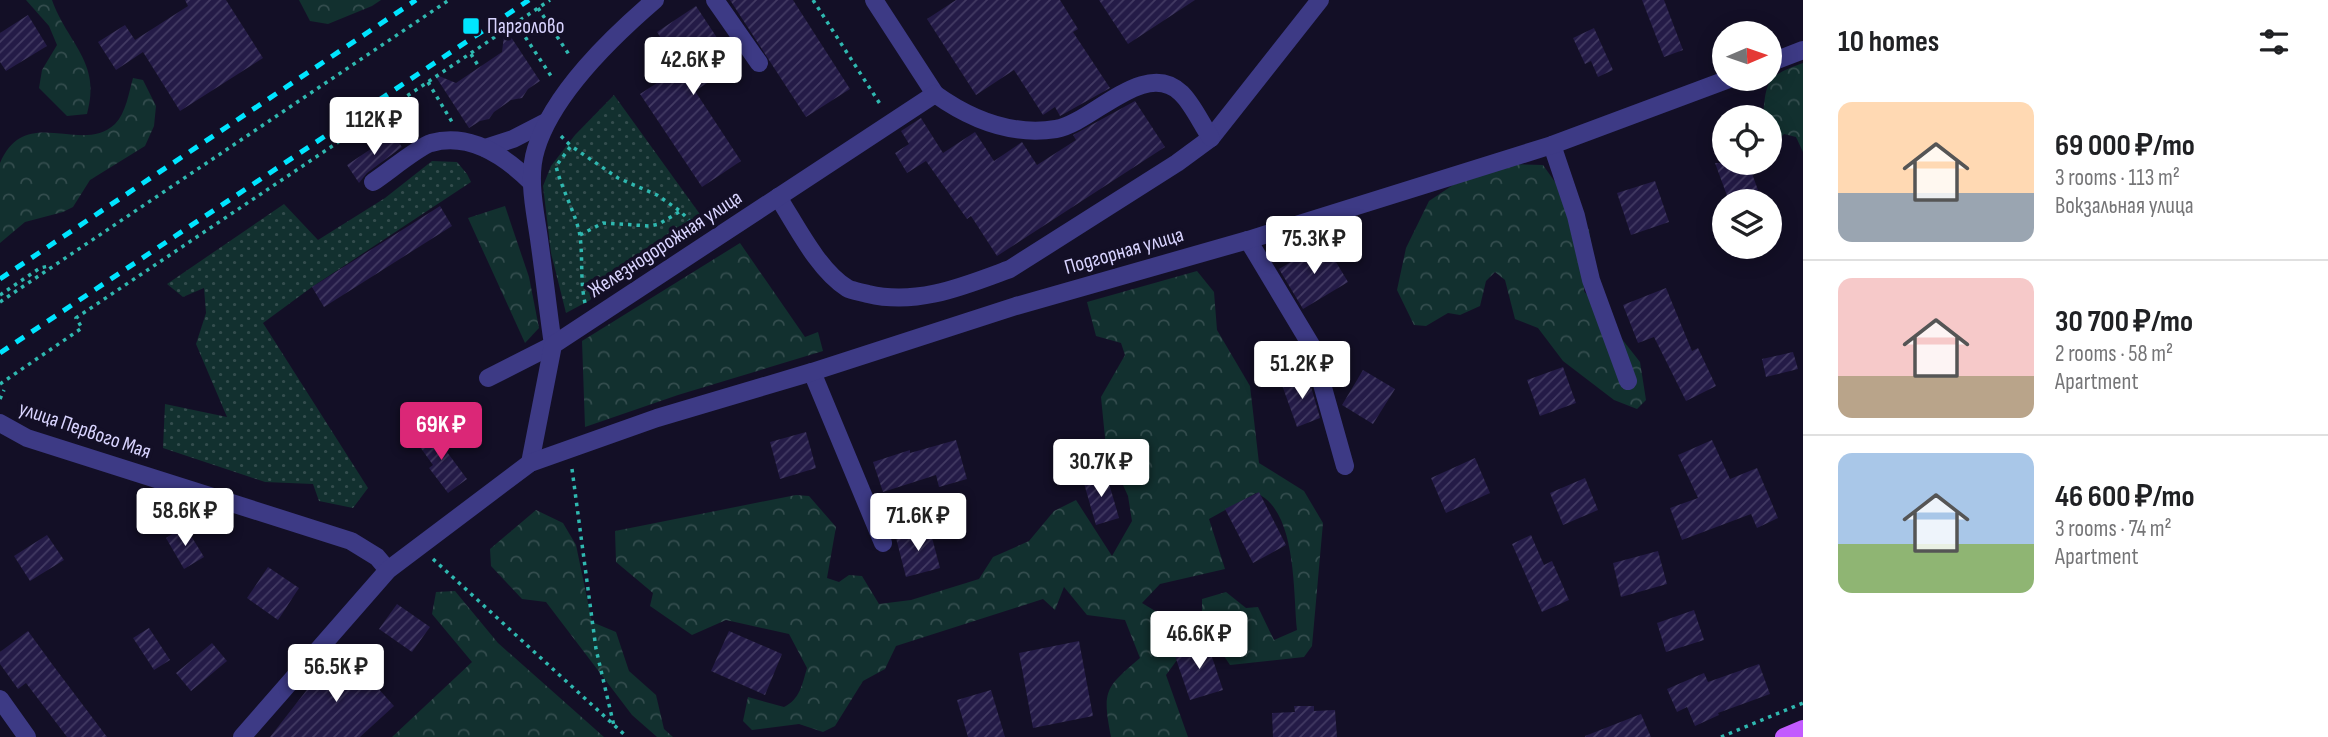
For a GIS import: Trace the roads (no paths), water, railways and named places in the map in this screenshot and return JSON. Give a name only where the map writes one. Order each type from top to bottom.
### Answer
[{"type":"main road","points":[[1784,737],[1803,729]]},
{"type":"street","points":[[530,463],[553,345],[531,183],[535,150],[547,122],[564,96],[598,55],[655,0]]},
{"type":"street","points":[[715,0],[758,63]]},
{"type":"street","points":[[874,0],[935,94],[983,121],[1035,130],[1072,124],[1139,85],[1154,83],[1168,85],[1181,93],[1211,138]]},
{"type":"street","points":[[778,197],[822,265],[848,288],[883,298],[918,297],[955,289],[1010,269],[1177,163],[1211,138],[1320,0]]},
{"type":"street","points":[[1782,58],[1803,50]]},
{"type":"street","name":"Подгорная улица","points":[[242,737],[388,570],[530,463],[657,418],[812,372],[1016,306],[1248,240],[1552,145],[1712,85]]},
{"type":"street","name":"Железнодорожная улица","points":[[488,378],[553,345],[935,94]]},
{"type":"street","points":[[485,148],[513,139],[547,122]]},
{"type":"street","points":[[373,182],[430,143],[459,135],[512,163],[531,183]]},
{"type":"street","points":[[1552,145],[1576,216],[1591,280],[1628,381]]},
{"type":"street","points":[[1248,240],[1311,345],[1345,466]]},
{"type":"street","points":[[812,372],[883,543]]},
{"type":"street","name":"улица Первого Мая","points":[[0,423],[27,438],[351,541],[377,557],[388,570]]},
{"type":"street","points":[[0,699],[27,737]]},
{"type":"railway","points":[[0,279],[416,0]]},
{"type":"railway","points":[[0,353],[529,0]]},
{"type":"place","name":"Парголово","points":[[471,26]]}]
